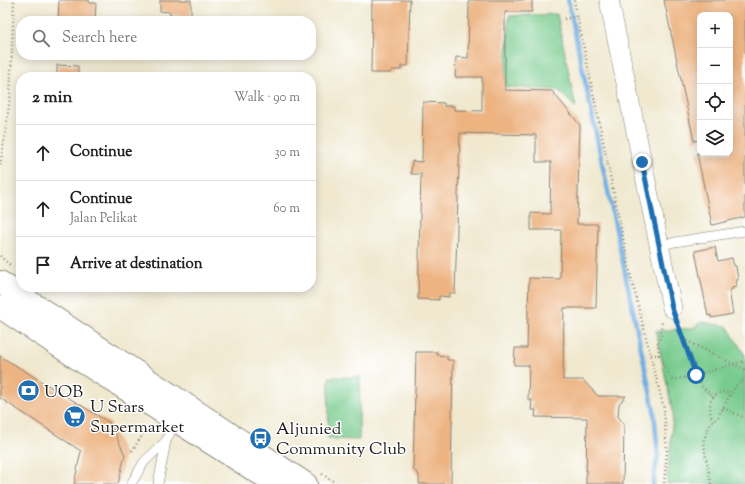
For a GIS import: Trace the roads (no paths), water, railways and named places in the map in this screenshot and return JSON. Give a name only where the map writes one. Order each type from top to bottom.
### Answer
[{"type":"main road","points":[[0,282],[306,484]]},
{"type":"main road","points":[[1,308],[83,362],[276,484]]},
{"type":"street","points":[[609,0],[672,308]]},
{"type":"lane","points":[[659,246],[745,231]]},
{"type":"lane","points":[[158,484],[166,441],[176,421]]},
{"type":"lane","points":[[131,484],[144,462],[166,441]]},
{"type":"waterway","points":[[568,0],[654,411],[658,455],[653,484]]},
{"type":"place","name":"UOB","points":[[28,391]]},
{"type":"place","name":"U Stars Supermarket","points":[[74,416]]},
{"type":"place","name":"Aljunied Community Club","points":[[261,438]]}]
